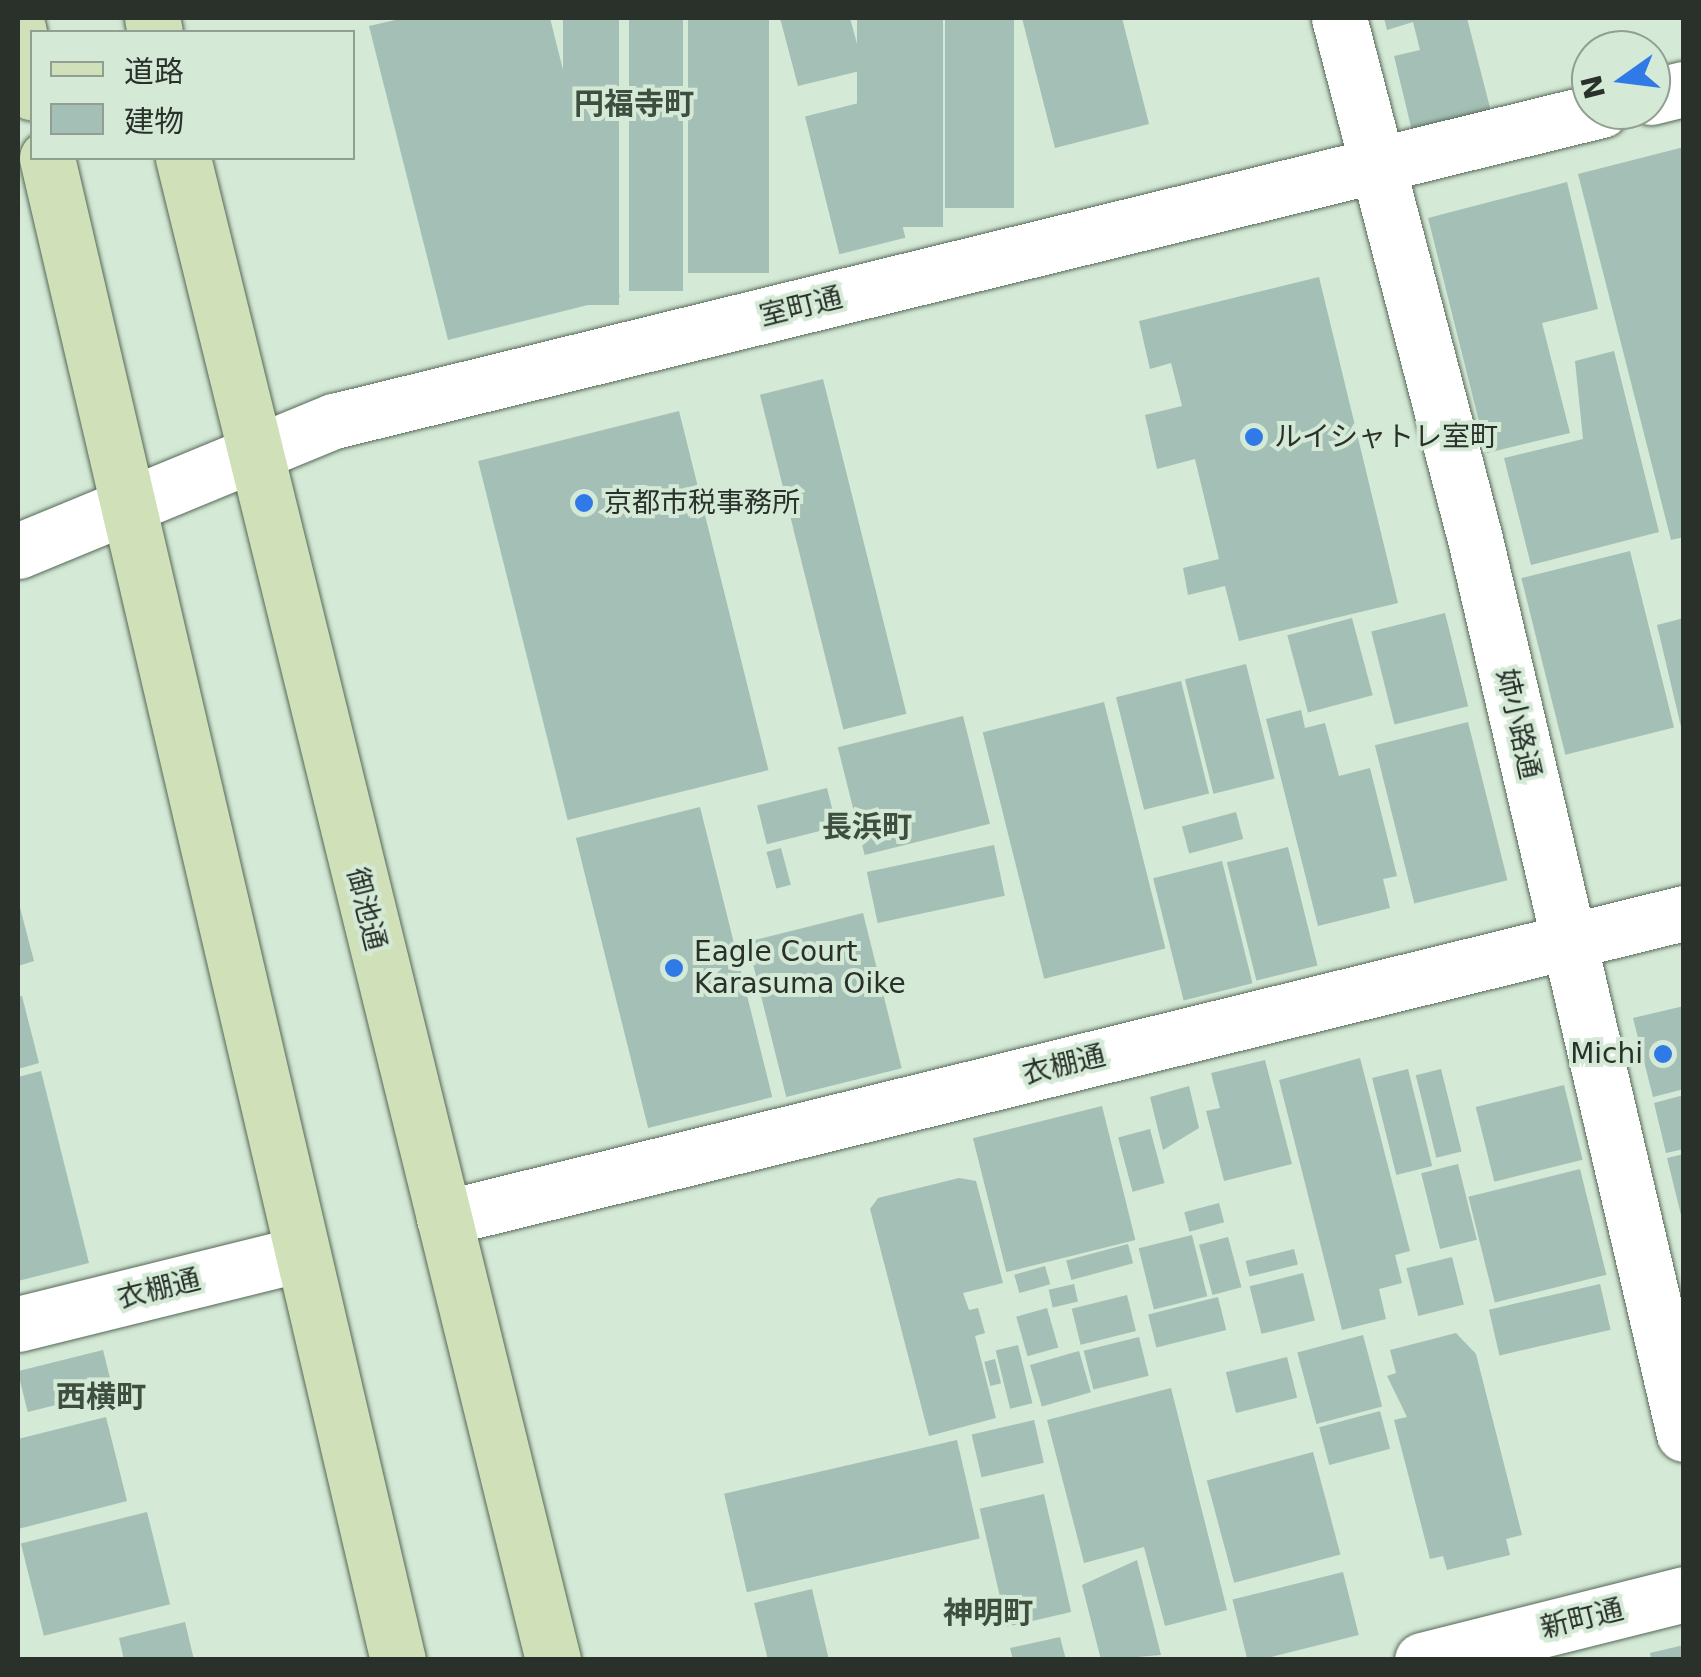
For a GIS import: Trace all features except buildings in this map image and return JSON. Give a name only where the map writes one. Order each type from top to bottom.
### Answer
[{"type":"main road","points":[[18,28],[30,84]]},
{"type":"main road","points":[[47,160],[398,1660]]},
{"type":"main road","name":"御池通","points":[[184,160],[253,456],[553,1660]]},
{"type":"street","name":"姉小路通","points":[[1338,18],[1569,942],[1684,1434]]},
{"type":"street","name":"室町通","points":[[18,551],[253,456],[420,398],[1571,118]]},
{"type":"street","name":"衣棚通","points":[[444,1218],[1684,913]]},
{"type":"street","name":"衣棚通","points":[[18,1324],[301,1254]]},
{"type":"street","name":"新町通","points":[[1422,1660],[1684,1594]]},
{"type":"place","name":"ルイシャトレ室町","points":[[1254,437]]},
{"type":"place","name":"京都市税事務所","points":[[584,503]]},
{"type":"place","name":"Eagle Court Karasuma Oike","points":[[674,968]]},
{"type":"place","name":"Michi","points":[[1663,1054]]},
{"type":"district","name":"円福寺町","points":[[634,104]]},
{"type":"district","name":"長浜町","points":[[867,827]]},
{"type":"district","name":"西横町","points":[[101,1397]]},
{"type":"district","name":"神明町","points":[[988,1613]]}]
